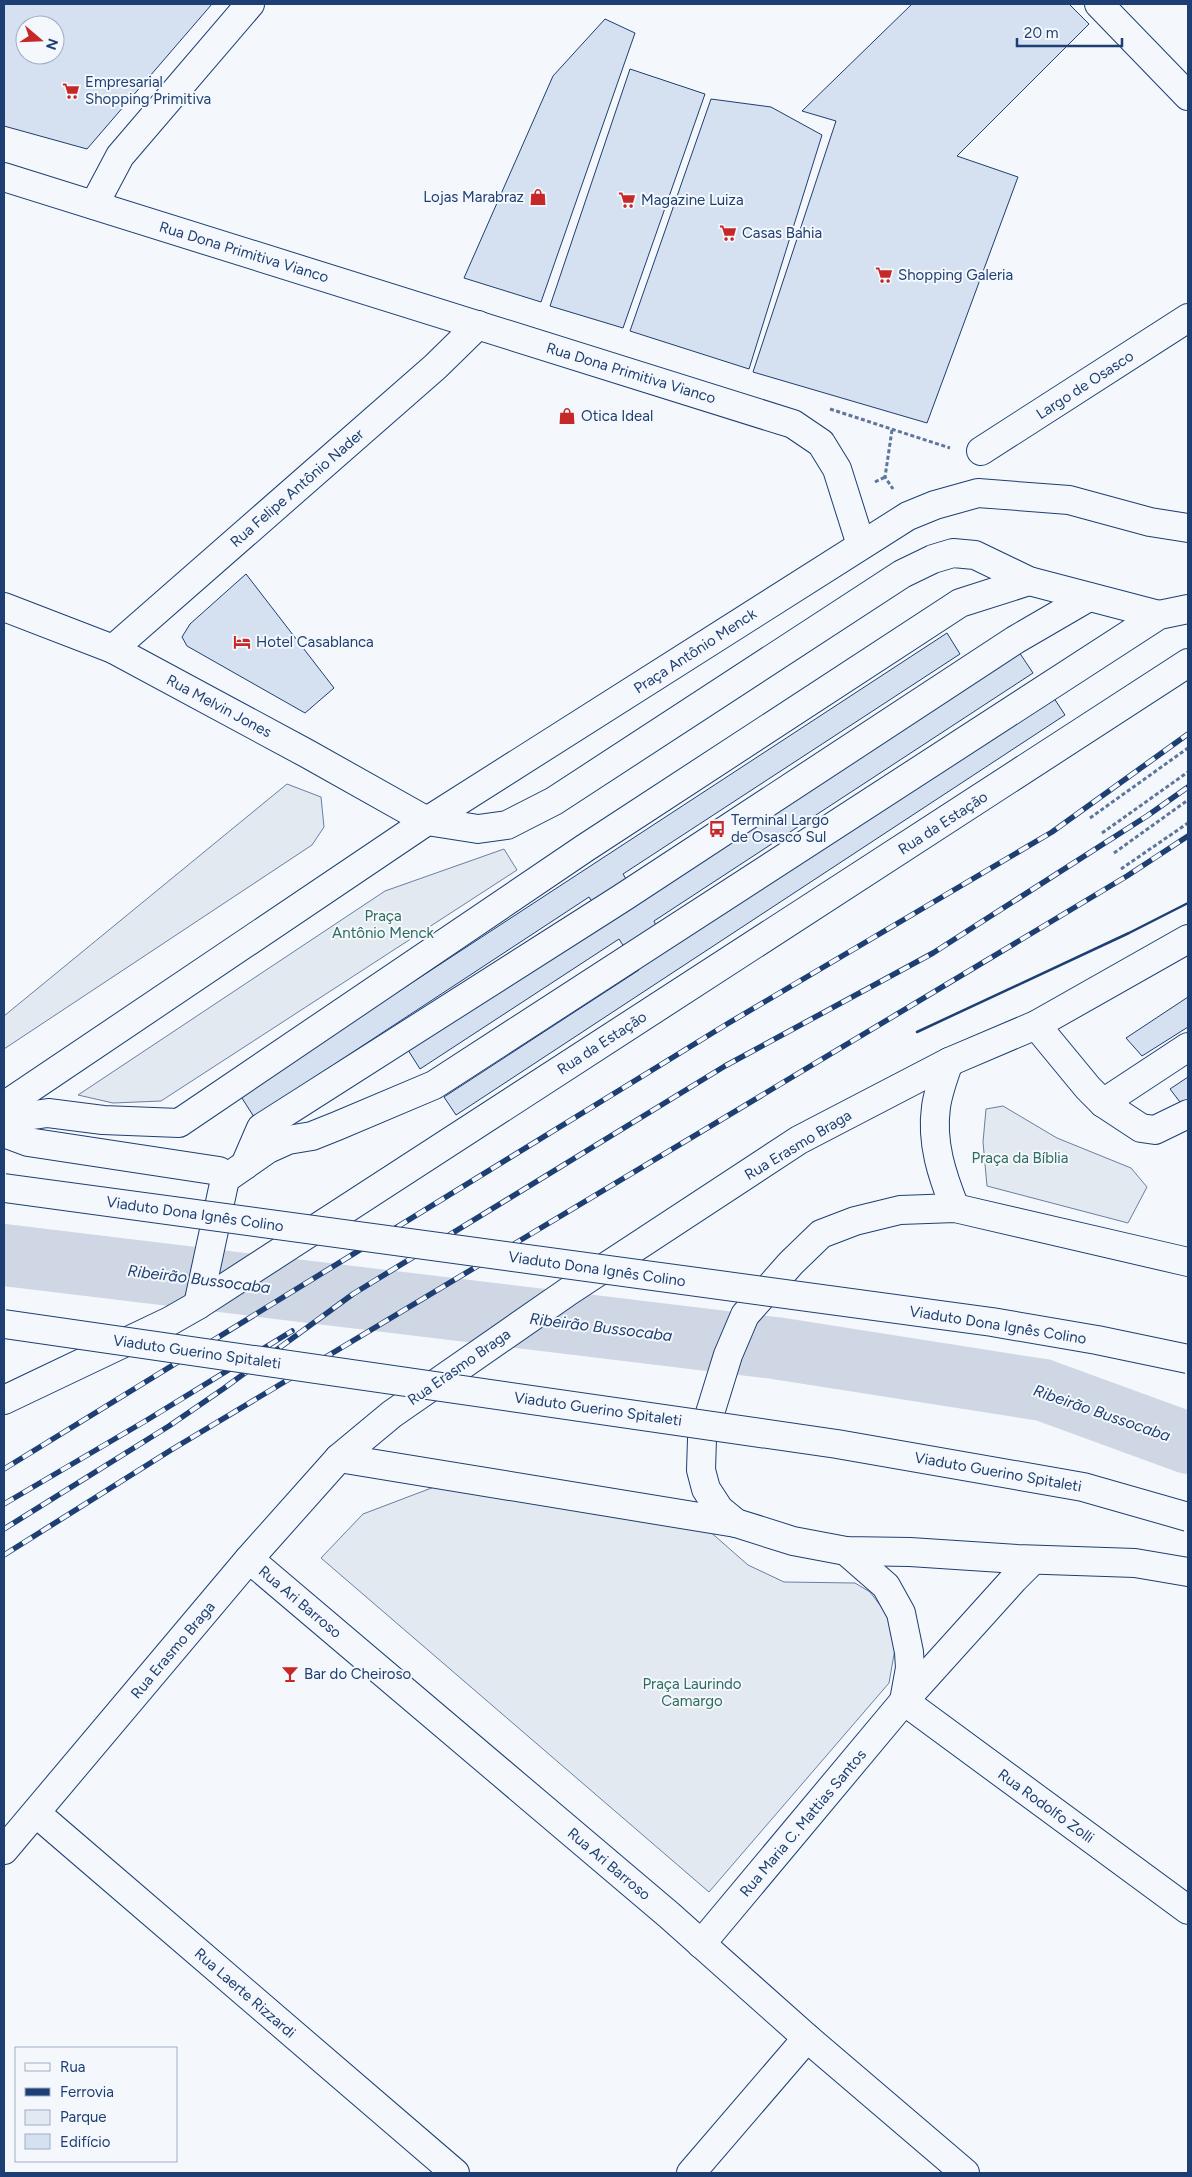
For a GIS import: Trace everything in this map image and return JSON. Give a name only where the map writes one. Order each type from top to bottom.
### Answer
[{"type":"main road","points":[[94,205],[120,156],[250,4]]},
{"type":"main road","points":[[1099,4],[1188,96]]},
{"type":"main road","name":"Rua Dona Primitiva Vianco","points":[[4,177],[794,424],[821,443],[836,469],[861,545]]},
{"type":"main road","name":"Largo de Osasco","points":[[981,451],[1188,318]]},
{"type":"main road","name":"Rua Felipe Antônio Nader","points":[[113,649],[435,367],[478,325]]},
{"type":"main road","points":[[861,545],[908,516],[935,505],[978,493],[1069,500],[1150,522],[1188,528]]},
{"type":"main road","name":"Praça Antônio Menck","points":[[4,1106],[427,821],[861,545]]},
{"type":"main road","points":[[427,821],[478,829],[507,824],[554,801],[902,574],[933,559],[953,553],[975,555],[1029,581],[1159,615]]},
{"type":"main road","points":[[4,1119],[48,1113],[103,1120],[179,1123],[585,848],[960,603],[1029,581]]},
{"type":"main road","points":[[199,1301],[206,1266],[235,1172],[261,1128],[622,898],[1015,640],[1089,597]]},
{"type":"main road","name":"Rua Melvin Jones","points":[[4,607],[113,649],[306,753],[427,821]]},
{"type":"main road","points":[[4,1133],[28,1142],[235,1172],[268,1149],[288,1140],[312,1136],[434,1085],[1159,615],[1188,609]]},
{"type":"main road","name":"Rua da Estação","points":[[4,1400],[170,1321],[1188,663]]},
{"type":"main road","name":"Rua Erasmo Braga","points":[[4,1850],[249,1559],[339,1458],[392,1414],[551,1303],[799,1140],[948,1062],[1036,1025],[1188,939]]},
{"type":"main road","points":[[1036,1025],[1088,1088],[1103,1103],[1145,1130],[1160,1128],[1188,1114]]},
{"type":"main road","points":[[1103,1103],[1188,1047]]},
{"type":"main road","points":[[948,1062],[936,1106],[936,1146],[940,1172],[955,1208]]},
{"type":"main road","name":"Viaduto Dona Ignês Colino","points":[[4,1188],[992,1322],[1097,1340],[1188,1359]]},
{"type":"main road","points":[[736,1523],[719,1509],[706,1489],[700,1470],[702,1438],[728,1355],[745,1315],[791,1263],[821,1234],[855,1221],[900,1210],[955,1208],[1188,1262]]},
{"type":"main road","name":"Viaduto Guerino Spitaleti","points":[[4,1324],[846,1445],[1083,1488],[1188,1517]]},
{"type":"main road","points":[[339,1458],[736,1523],[793,1541],[846,1551],[910,1552],[1033,1560],[1135,1563],[1188,1572]]},
{"type":"main road","name":"Rua Maria C. Mattias Santos","points":[[846,1551],[886,1586],[901,1613],[909,1652],[910,1668],[904,1702]]},
{"type":"main road","name":"Rua Ari Barroso","points":[[249,1559],[702,1944],[807,2038],[965,2173]]},
{"type":"main road","name":"Rua Maria C. Mattias Santos","points":[[702,1944],[904,1702],[1033,1560]]},
{"type":"main road","name":"Rua Rodolfo Zolli","points":[[904,1702],[1188,1910]]},
{"type":"main road","name":"Rua Laerte Rizzardi","points":[[36,1813],[455,2173]]},
{"type":"main road","points":[[691,2173],[807,2038]]},
{"type":"path","points":[[892,430],[885,477],[895,492]]},
{"type":"path","points":[[872,483],[885,477]]},
{"type":"path","points":[[1090,818],[1188,748]]},
{"type":"path","points":[[1102,833],[1188,772]]},
{"type":"path","points":[[1114,853],[1188,800]]},
{"type":"path","points":[[1121,869],[1188,822]]},
{"type":"green space","points":[[287,784],[321,797],[324,827],[312,845],[4,1049],[4,1016]]},
{"type":"green space","name":"Praça Antônio Menck","points":[[504,849],[517,870],[161,1101],[113,1103],[78,1095],[385,891]]},
{"type":"green space","name":"Praça da Bíblia","points":[[1003,1106],[1057,1138],[1131,1168],[1147,1187],[1128,1223],[987,1186],[983,1142],[986,1109]]},
{"type":"green space","name":"Praça Laurindo Camargo","points":[[442,1484],[707,1529],[748,1565],[784,1582],[855,1583],[870,1592],[887,1614],[896,1643],[889,1683],[709,1892],[321,1558],[363,1514]]},
{"type":"building","name":"Empresarial Shopping Primitiva","points":[[4,4],[212,4],[87,149],[4,126]]},
{"type":"building","name":"Shopping Galeria","points":[[912,4],[1069,4],[1089,24],[957,156],[1018,177],[927,423],[753,372],[836,121],[802,111]]},
{"type":"building","name":"Lojas Marabraz","points":[[605,19],[635,33],[541,302],[464,278],[553,76]]},
{"type":"building","name":"Magazine Luiza","points":[[630,69],[705,94],[623,328],[550,306]]},
{"type":"building","name":"Casas Bahia","points":[[711,99],[771,107],[822,135],[749,369],[630,331]]},
{"type":"building","name":"Hotel Casablanca","points":[[246,574],[334,688],[305,713],[187,646],[182,637],[190,624]]},
{"type":"building","points":[[947,633],[960,654],[623,874],[631,887],[1015,646],[1033,673],[654,921],[659,932],[1050,692],[1065,715],[456,1115],[444,1097],[639,970],[619,939],[420,1069],[408,1050],[605,921],[589,897],[254,1117],[240,1095]]},
{"type":"building","points":[[1188,997],[1188,1027],[1142,1056],[1126,1038]]},
{"type":"building","points":[[1188,1077],[1188,1102],[1183,1106],[1170,1089]]},
{"type":"waterway","name":"Ribeirão Bussocaba","points":[[4,1255],[775,1348],[1043,1390],[1188,1443]]},
{"type":"railway","points":[[4,1469],[727,1024],[1052,832],[1188,734]]},
{"type":"railway","points":[[4,1529],[169,1426],[353,1294],[725,1066],[933,953],[1147,816],[1188,787]]},
{"type":"railway","points":[[4,1555],[171,1450],[1127,876],[1188,836]]},
{"type":"railway","points":[[4,1504],[147,1420],[292,1331]]},
{"type":"wall","points":[[917,1032],[1129,933],[1188,903]]},
{"type":"place","name":"Empresarial Shopping Primitiva","points":[[71,91]]},
{"type":"place","name":"Lojas Marabraz","points":[[538,197]]},
{"type":"place","name":"Magazine Luiza","points":[[627,200]]},
{"type":"place","name":"Casas Bahia","points":[[728,233]]},
{"type":"place","name":"Shopping Galeria","points":[[884,275]]},
{"type":"place","name":"Otica Ideal","points":[[567,416]]},
{"type":"place","name":"Hotel Casablanca","points":[[242,642]]},
{"type":"place","name":"Terminal Largo de Osasco Sul","points":[[717,829]]},
{"type":"place","name":"Bar do Cheiroso","points":[[290,1674]]}]
